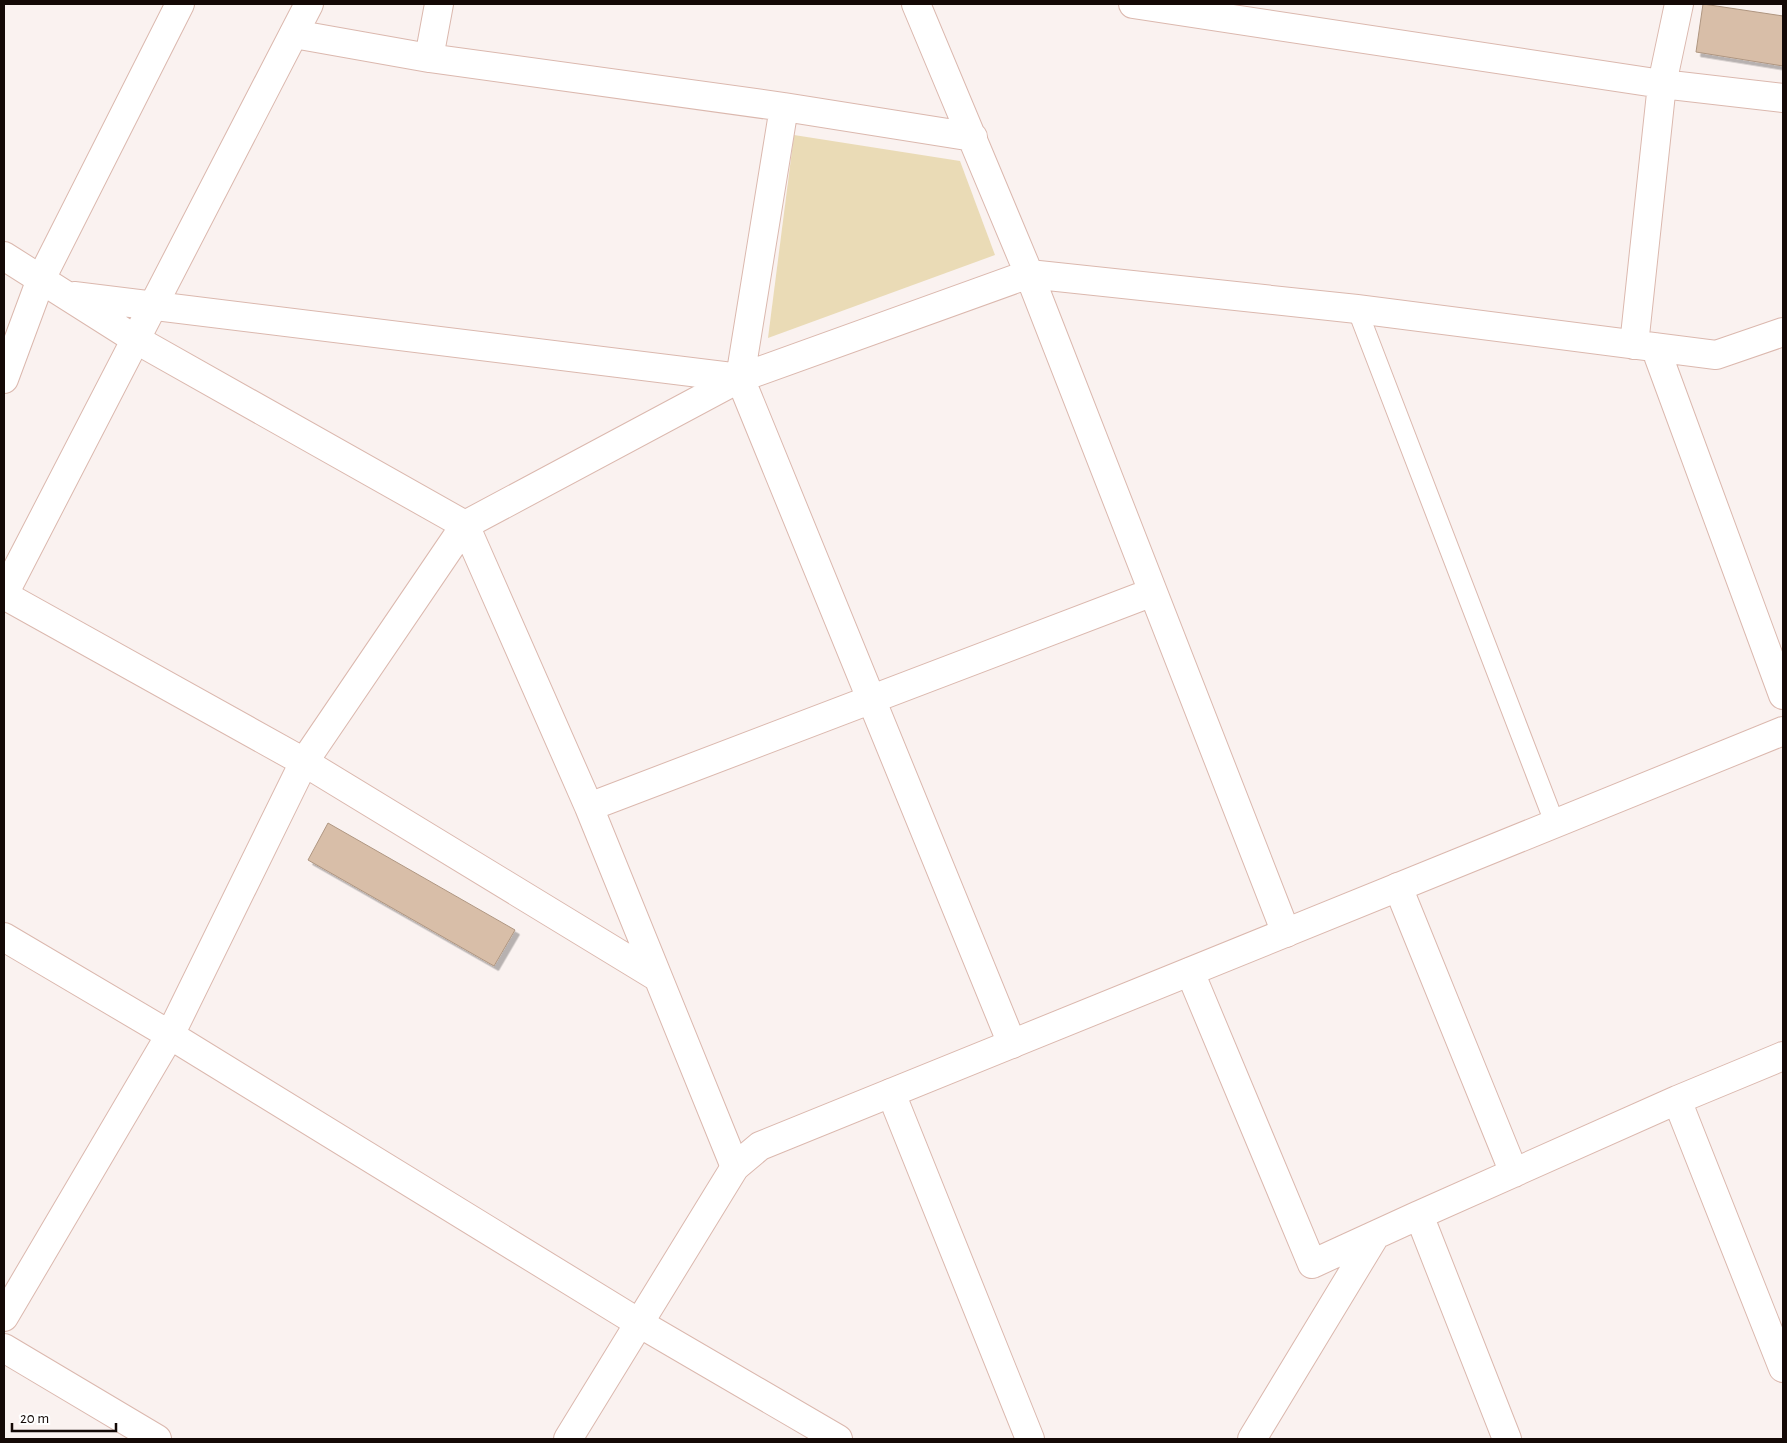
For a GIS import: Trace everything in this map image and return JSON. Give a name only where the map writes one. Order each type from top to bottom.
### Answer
[{"type":"street","points":[[4,379],[41,279],[180,4]]},
{"type":"street","points":[[309,4],[4,594],[304,762],[657,977]]},
{"type":"street","points":[[429,58],[439,4]]},
{"type":"street","points":[[916,4],[1029,274],[1286,933]]},
{"type":"street","points":[[1133,4],[1662,84],[1783,98]]},
{"type":"street","points":[[1679,4],[1662,84],[1644,346],[1783,695]]},
{"type":"street","points":[[294,34],[429,58],[784,108],[973,137]]},
{"type":"street","points":[[784,108],[740,378],[1012,1044]]},
{"type":"street","points":[[4,256],[136,339],[464,525],[589,807],[735,1167]]},
{"type":"street","points":[[4,1318],[170,1035],[304,762],[464,525],[740,378],[1029,274],[1358,309],[1716,355],[1783,332]]},
{"type":"street","points":[[66,295],[740,378]]},
{"type":"street","points":[[589,807],[1153,592]]},
{"type":"street","points":[[568,1439],[735,1167],[760,1146],[1783,731]]},
{"type":"street","points":[[1398,887],[1514,1173]]},
{"type":"street","points":[[4,937],[170,1035],[639,1323],[838,1439]]},
{"type":"street","points":[[1190,972],[1312,1264],[1677,1100],[1783,1056]]},
{"type":"street","points":[[891,1093],[1030,1439]]},
{"type":"street","points":[[1677,1100],[1783,1368]]},
{"type":"street","points":[[1419,1215],[1507,1439]]},
{"type":"street","points":[[1252,1439],[1374,1236]]},
{"type":"street","points":[[4,1348],[157,1439]]},
{"type":"lane","points":[[1358,309],[1555,824]]},
{"type":"shaded area","points":[[794,135],[960,161],[995,255],[768,338]]},
{"type":"building","points":[[1703,4],[1783,16],[1783,66],[1696,52]]},
{"type":"building","points":[[328,823],[515,930],[494,966],[308,860]]}]
